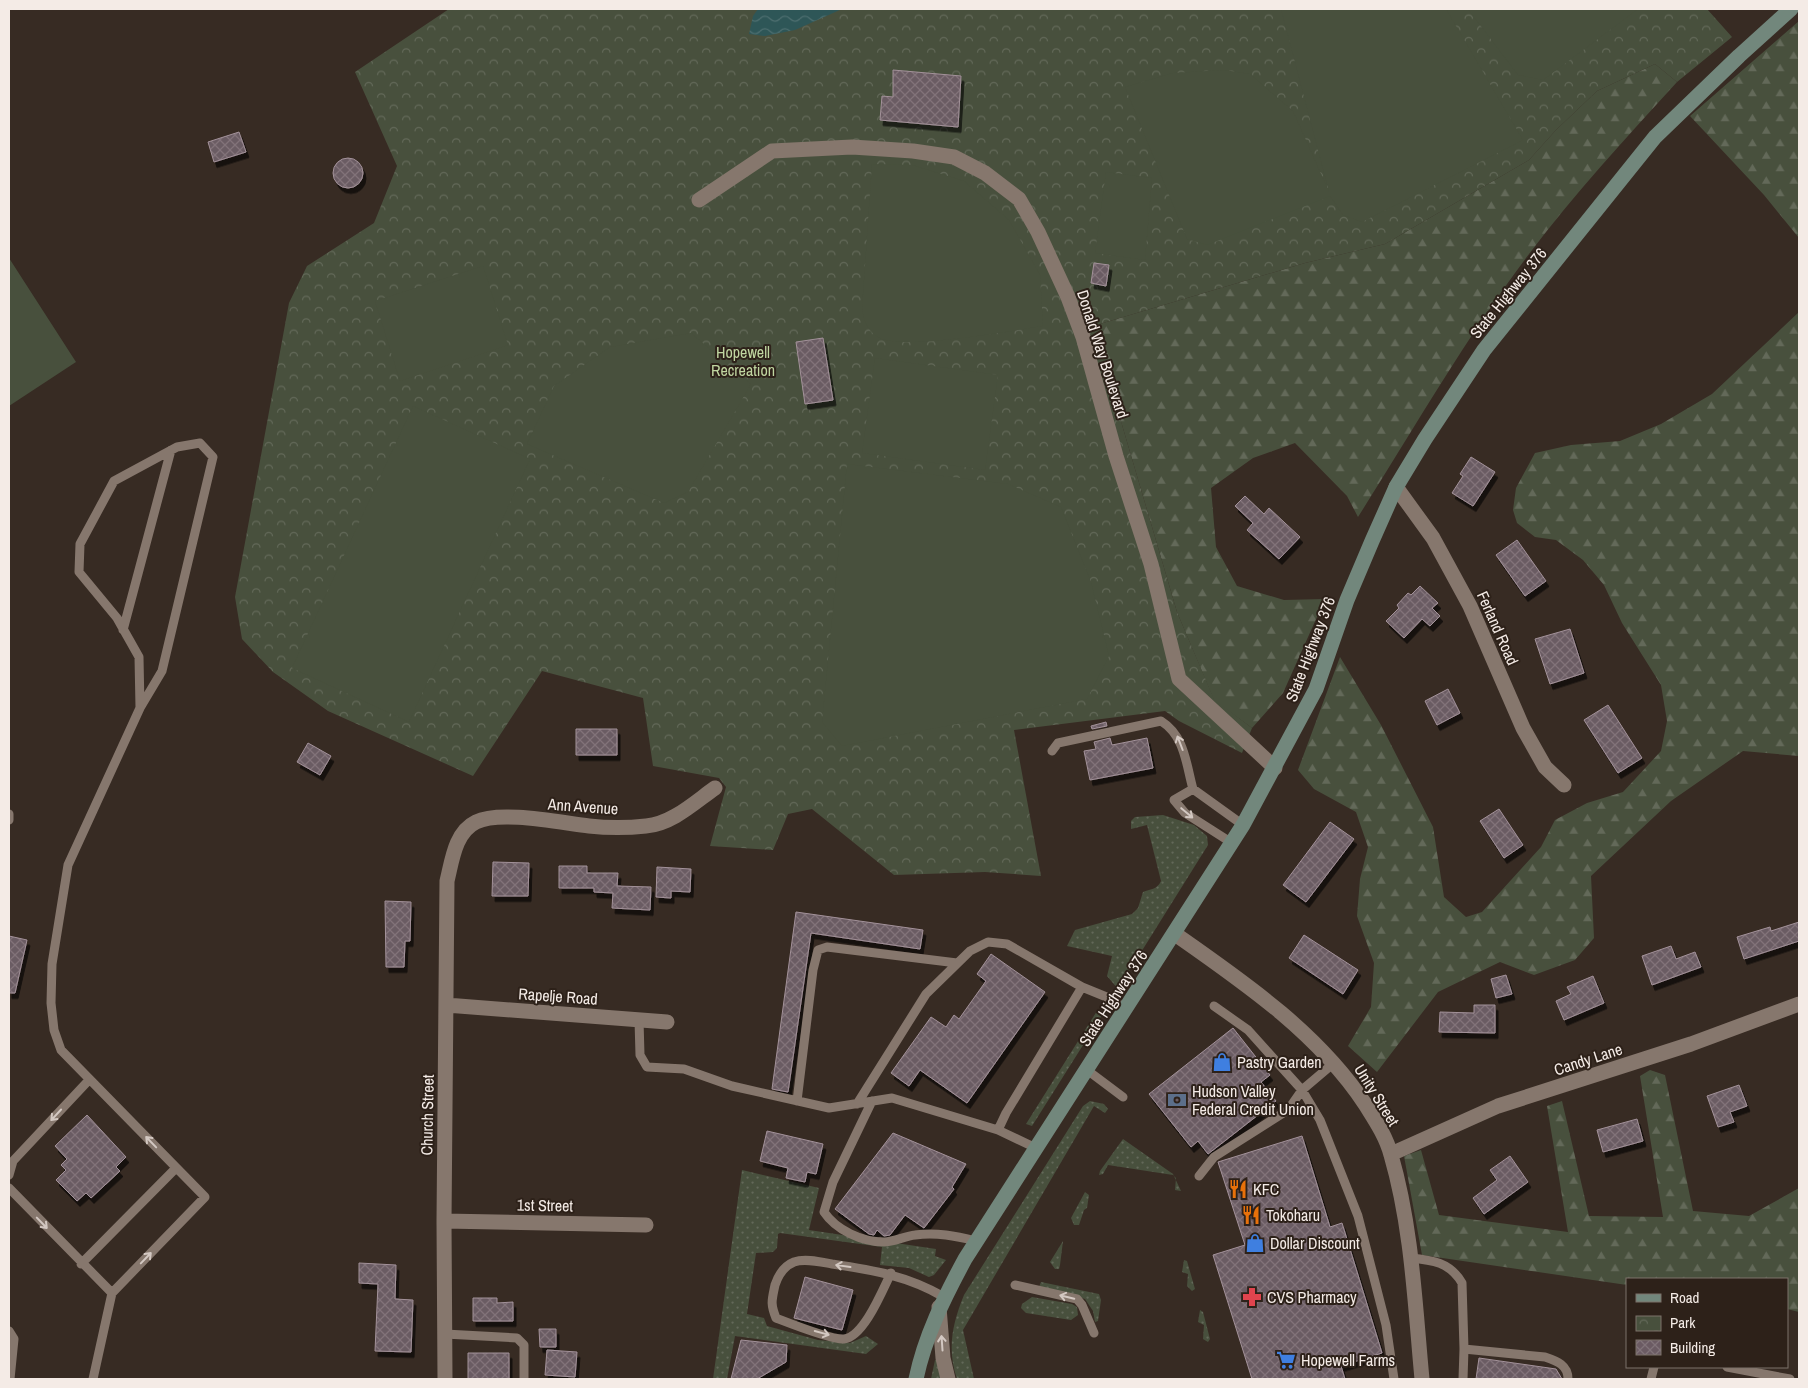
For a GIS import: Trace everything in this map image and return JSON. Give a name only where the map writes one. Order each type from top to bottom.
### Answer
[{"type":"main road","name":"State Highway 376","points":[[916,1379],[922,1351],[942,1302],[976,1241],[1175,934],[1243,825],[1275,768],[1316,689],[1347,600],[1396,487],[1425,439],[1484,350],[1655,137],[1791,9]]},
{"type":"street","name":"Donald Way Boulevard","points":[[699,200],[772,151],[852,147],[913,151],[954,157],[985,173],[1019,199],[1038,232],[1068,297],[1083,337],[1116,456],[1151,564],[1179,679],[1275,768]]},
{"type":"street","name":"Ferland Road","points":[[1396,487],[1433,538],[1470,606],[1523,728],[1545,767],[1564,785]]},
{"type":"street","name":"Ann Avenue","points":[[453,852],[462,834],[476,822],[501,816],[592,826],[648,826],[674,817],[715,788]]},
{"type":"street","name":"Church Street","points":[[445,1379],[446,1005],[448,881],[453,852]]},
{"type":"street","name":"Unity Street","points":[[1175,934],[1304,1032],[1335,1062],[1379,1126],[1391,1154],[1410,1258],[1422,1379]]},
{"type":"street","name":"Candy Lane","points":[[1391,1154],[1498,1106],[1692,1044],[1799,1004]]},
{"type":"street","name":"Rapelje Road","points":[[446,1005],[667,1022]]},
{"type":"street","name":"1st Street","points":[[444,1220],[646,1225]]},
{"type":"street","points":[[942,1302],[943,1358],[948,1379]]},
{"type":"lane","points":[[94,1379],[112,1293],[205,1197],[61,1050],[54,1030],[51,1004],[52,964],[68,866],[140,708],[162,671],[213,457],[200,443],[171,450],[114,481],[80,544],[79,572],[117,618],[139,657],[140,708]]},
{"type":"lane","points":[[123,630],[171,450]]},
{"type":"lane","points":[[1052,751],[1058,743],[1161,722],[1174,729],[1180,740],[1193,789],[1243,825]]},
{"type":"lane","points":[[1193,789],[1174,800],[1185,812],[1232,843]]},
{"type":"lane","points":[[9,814],[9,820]]},
{"type":"lane","points":[[857,1104],[926,994],[970,951],[988,942],[999,942],[1025,954],[1082,988],[1109,998],[1127,1009]]},
{"type":"lane","points":[[797,1101],[813,970],[818,950],[826,948],[957,963]]},
{"type":"lane","points":[[998,1130],[1006,1113],[1082,988]]},
{"type":"lane","points":[[1214,1006],[1248,1030],[1302,1090],[1320,1120],[1358,1216],[1386,1325],[1394,1379]]},
{"type":"lane","points":[[638,1020],[640,1055],[647,1067],[684,1069],[732,1086],[829,1108],[892,1098],[998,1130],[1036,1148]]},
{"type":"lane","points":[[1199,1176],[1214,1157],[1288,1110],[1302,1090],[1335,1062]]},
{"type":"lane","points":[[1087,1070],[1123,1097]]},
{"type":"lane","points":[[9,1175],[13,1161],[89,1080]]},
{"type":"lane","points":[[872,1101],[833,1182],[824,1212],[831,1223],[859,1238],[885,1242],[914,1235],[938,1234],[976,1241]]},
{"type":"lane","points":[[81,1264],[176,1168]]},
{"type":"lane","points":[[9,1188],[81,1264],[112,1293]]},
{"type":"lane","points":[[1410,1258],[1436,1261],[1457,1274],[1462,1283],[1463,1379]]},
{"type":"lane","points":[[891,1273],[867,1320],[853,1335],[844,1339],[803,1328],[776,1318],[771,1304],[777,1280],[784,1269],[794,1262],[809,1261],[891,1273],[924,1285],[942,1302]]},
{"type":"lane","points":[[1014,1285],[1077,1299],[1094,1333]]},
{"type":"lane","points":[[9,1331],[14,1339],[10,1379]]},
{"type":"lane","points":[[444,1334],[517,1338],[524,1345],[524,1379]]},
{"type":"lane","points":[[1464,1349],[1545,1357],[1557,1361],[1565,1367],[1568,1379]]},
{"type":"lane","points":[[1732,1368],[1790,1379]]},
{"type":"green space","name":"Hopewell Recreation","points":[[449,9],[1707,9],[1732,37],[1677,82],[1655,64],[1597,91],[1556,130],[1529,160],[1385,244],[1305,263],[1093,326],[1177,612],[1214,699],[1252,728],[1242,753],[1179,721],[1165,711],[1014,730],[1041,876],[985,872],[894,875],[812,809],[788,814],[773,850],[710,846],[726,787],[719,778],[653,766],[643,698],[542,671],[473,776],[328,711],[273,672],[242,639],[235,597],[289,303],[307,266],[374,223],[397,166],[355,72]]},
{"type":"green space","points":[[1281,9],[1446,9],[1523,140],[1362,222],[1343,215],[1330,196],[1207,245],[1187,239],[1125,87],[1173,73],[1224,70],[1250,74],[1293,111],[1329,192]]},
{"type":"green space","points":[[1468,9],[1638,9],[1543,80],[1518,75]]},
{"type":"green space","points":[[1799,21],[1799,238],[1764,195],[1690,116]]},
{"type":"green space","points":[[1655,64],[1677,82],[1582,188],[1506,285],[1462,350],[1358,517],[1347,496],[1295,443],[1253,458],[1211,488],[1216,547],[1237,586],[1284,600],[1325,599],[1283,693],[1252,728],[1214,700],[1177,612],[1093,326],[1305,263],[1385,244],[1529,160],[1556,130],[1597,91]]},
{"type":"green space","points":[[872,164],[912,165],[964,181],[1009,220],[1040,275],[1043,326],[936,341],[914,342],[896,342],[882,339],[870,331],[862,309]]},
{"type":"green space","points":[[1106,172],[1152,178],[1145,260],[1095,253]]},
{"type":"green space","points":[[9,258],[76,362],[9,406]]},
{"type":"green space","points":[[483,266],[508,345],[400,381],[375,301]]},
{"type":"green space","points":[[1799,312],[1799,756],[1743,751],[1671,801],[1591,876],[1594,938],[1575,960],[1534,975],[1500,962],[1438,992],[1377,1072],[1348,1046],[1371,1007],[1374,963],[1357,916],[1360,879],[1368,847],[1356,812],[1314,789],[1298,770],[1340,657],[1381,725],[1433,827],[1444,897],[1466,917],[1482,912],[1541,847],[1555,820],[1587,803],[1623,792],[1661,751],[1667,721],[1661,685],[1622,623],[1604,585],[1583,560],[1556,540],[1535,537],[1517,523],[1513,510],[1516,488],[1535,453],[1571,445],[1620,441],[1661,424],[1712,394]]},
{"type":"green space","points":[[691,333],[751,384],[688,492],[664,503],[527,444],[554,386],[610,347]]},
{"type":"green space","points":[[875,358],[998,375],[985,470],[862,453]]},
{"type":"green space","points":[[413,406],[530,459],[409,722],[292,668]]},
{"type":"green space","points":[[847,464],[1008,484],[1061,507],[1091,582],[1109,656],[1087,699],[842,746],[822,722]]},
{"type":"green space","points":[[1163,815],[1194,825],[1207,836],[1208,845],[1118,989],[1107,976],[1112,956],[1067,946],[1075,930],[1132,914],[1138,908],[1143,892],[1155,888],[1159,884],[1161,881],[1147,825],[1131,829],[1131,821],[1135,817]]},
{"type":"green space","points":[[1097,1011],[1102,1015],[1032,1126],[1026,1124]]},
{"type":"green space","points":[[1650,1070],[1665,1075],[1693,1211],[1749,1216],[1799,1188],[1799,1312],[1788,1309],[1788,1278],[1626,1278],[1626,1285],[1422,1255],[1404,1156],[1421,1150],[1439,1215],[1568,1232],[1547,1106],[1562,1101],[1589,1216],[1663,1217],[1640,1076]]},
{"type":"green space","points":[[1090,1101],[1104,1104],[1108,1109],[1105,1113],[1094,1106],[963,1330],[974,1379],[957,1379],[952,1358],[952,1337],[956,1316],[964,1295],[1083,1106]]},
{"type":"green space","points":[[1123,1139],[1174,1176],[1108,1165],[1103,1174],[1099,1175]]},
{"type":"green space","points":[[742,1170],[819,1188],[809,1230],[936,1249],[935,1256],[946,1260],[934,1275],[929,1277],[909,1268],[880,1265],[882,1247],[778,1234],[777,1248],[773,1252],[756,1253],[747,1314],[764,1318],[767,1326],[818,1340],[850,1343],[866,1336],[878,1344],[866,1354],[735,1336],[727,1379],[713,1379]]},
{"type":"green space","points":[[1176,1180],[1181,1191],[1175,1190]]},
{"type":"green space","points":[[1085,1192],[1089,1195],[1087,1208],[1084,1210],[1079,1225],[1074,1225],[1071,1218]]},
{"type":"green space","points":[[1063,1241],[1059,1269],[1055,1269],[1050,1262]]},
{"type":"green space","points":[[1184,1260],[1187,1261],[1195,1289],[1192,1291],[1187,1286],[1188,1274],[1182,1272]]},
{"type":"green space","points":[[1041,1282],[1099,1294],[1101,1300],[1098,1321],[1095,1322],[1093,1311],[1085,1299],[1039,1287]]},
{"type":"green space","points":[[1032,1297],[1072,1304],[1077,1307],[1078,1315],[1071,1320],[1026,1313],[1021,1308],[1022,1304]]},
{"type":"green space","points":[[1200,1310],[1203,1312],[1210,1339],[1208,1342],[1203,1339],[1204,1325],[1198,1322]]},
{"type":"green space","points":[[935,1360],[937,1360],[941,1379],[931,1379]]},
{"type":"water","points":[[758,9],[842,9],[795,30],[765,36],[749,34],[753,16]]},
{"type":"building","points":[[893,70],[961,76],[958,127],[880,120],[882,96],[893,97]]},
{"type":"building","points":[[239,132],[246,152],[214,162],[208,142]]},
{"type":"building","points":[[348,158],[359,162],[363,173],[359,184],[348,188],[337,184],[333,173],[337,162]]},
{"type":"building","points":[[1094,263],[1109,265],[1106,286],[1091,283]]},
{"type":"building","points":[[823,338],[833,400],[805,404],[796,342]]},
{"type":"building","points":[[1471,457],[1495,472],[1473,506],[1452,493],[1463,476],[1460,474]]},
{"type":"building","points":[[1245,496],[1264,514],[1269,508],[1300,537],[1279,559],[1247,530],[1253,523],[1235,506]]},
{"type":"building","points":[[1517,540],[1546,581],[1525,596],[1496,555]]},
{"type":"building","points":[[1420,586],[1438,603],[1432,608],[1440,616],[1430,626],[1422,619],[1404,638],[1386,621],[1399,608],[1397,605],[1408,593],[1411,595]]},
{"type":"building","points":[[1570,629],[1584,673],[1550,684],[1535,639]]},
{"type":"building","points":[[1448,689],[1460,713],[1437,725],[1425,701]]},
{"type":"building","points":[[1608,705],[1642,758],[1618,773],[1584,720]]},
{"type":"building","points":[[1106,722],[1107,726],[1092,729],[1091,726]]},
{"type":"building","points":[[576,729],[617,729],[617,755],[576,755]]},
{"type":"building","points":[[1110,738],[1112,745],[1147,738],[1153,768],[1090,780],[1084,751],[1096,749],[1094,742]]},
{"type":"building","points":[[308,743],[331,756],[320,775],[297,762]]},
{"type":"building","points":[[1499,809],[1523,845],[1504,858],[1480,821]]},
{"type":"building","points":[[1330,822],[1354,839],[1306,902],[1283,885]]},
{"type":"building","points":[[493,862],[529,863],[528,896],[492,896]]},
{"type":"building","points":[[559,866],[587,866],[587,873],[618,873],[617,886],[651,887],[650,910],[612,908],[613,893],[594,892],[594,888],[559,888]]},
{"type":"building","points":[[657,867],[691,869],[690,892],[671,891],[671,898],[656,897]]},
{"type":"building","points":[[385,901],[411,902],[410,941],[405,941],[404,967],[386,967]]},
{"type":"building","points":[[796,912],[923,930],[920,949],[811,933],[788,1092],[772,1089]]},
{"type":"building","points":[[1799,922],[1799,941],[1744,959],[1737,937],[1770,927],[1771,931]]},
{"type":"building","points":[[1304,935],[1358,970],[1343,994],[1289,958]]},
{"type":"building","points":[[9,936],[27,940],[15,993],[9,993]]},
{"type":"building","points":[[1671,946],[1676,959],[1695,952],[1701,967],[1652,985],[1642,956]]},
{"type":"building","points":[[991,954],[1045,992],[967,1103],[920,1070],[909,1086],[891,1073],[931,1017],[946,1027],[954,1015],[959,1019],[986,981],[977,974]]},
{"type":"building","points":[[1506,975],[1512,994],[1496,998],[1491,979]]},
{"type":"building","points":[[1593,976],[1604,1003],[1564,1020],[1556,1001],[1571,994],[1567,987]]},
{"type":"building","points":[[1474,1005],[1495,1005],[1495,1033],[1439,1032],[1440,1012],[1474,1013]]},
{"type":"building","points":[[1233,1028],[1270,1075],[1261,1082],[1276,1101],[1208,1154],[1198,1141],[1191,1147],[1149,1094]]},
{"type":"building","points":[[1739,1085],[1747,1106],[1730,1112],[1734,1122],[1718,1127],[1707,1096]]},
{"type":"building","points":[[87,1115],[126,1157],[116,1167],[120,1171],[91,1198],[86,1193],[77,1201],[56,1180],[66,1170],[61,1165],[67,1159],[55,1146]]},
{"type":"building","points":[[1637,1119],[1643,1141],[1603,1152],[1597,1130]]},
{"type":"building","points":[[767,1131],[823,1144],[816,1174],[807,1172],[805,1182],[786,1178],[788,1168],[760,1161]]},
{"type":"building","points":[[893,1133],[966,1164],[952,1187],[954,1189],[924,1228],[905,1215],[890,1235],[884,1236],[877,1230],[874,1235],[869,1234],[835,1209]]},
{"type":"building","points":[[1302,1136],[1330,1227],[1342,1223],[1382,1353],[1341,1366],[1345,1379],[1252,1379],[1213,1255],[1245,1245],[1218,1162]]},
{"type":"building","points":[[1510,1156],[1528,1182],[1484,1214],[1473,1198],[1497,1180],[1490,1170]]},
{"type":"building","points":[[359,1263],[396,1265],[395,1299],[413,1300],[411,1352],[375,1351],[378,1284],[359,1283]]},
{"type":"building","points":[[805,1277],[853,1290],[842,1330],[794,1318]]},
{"type":"building","points":[[473,1298],[497,1298],[497,1303],[513,1302],[513,1321],[473,1321]]},
{"type":"building","points":[[539,1329],[556,1329],[556,1347],[540,1347]]},
{"type":"building","points":[[741,1340],[787,1345],[786,1362],[757,1379],[731,1379]]},
{"type":"building","points":[[547,1350],[577,1352],[575,1377],[545,1375]]},
{"type":"building","points":[[468,1353],[509,1353],[509,1379],[468,1379]]},
{"type":"building","points":[[1479,1358],[1556,1369],[1562,1379],[1476,1379]]},
{"type":"place","name":"Pastry Garden","points":[[1222,1062]]},
{"type":"place","name":"Hudson Valley Federal Credit Union","points":[[1177,1100]]},
{"type":"place","name":"KFC","points":[[1238,1189]]},
{"type":"place","name":"Tokoharu","points":[[1251,1215]]},
{"type":"place","name":"Dollar Discount","points":[[1255,1243]]},
{"type":"place","name":"CVS Pharmacy","points":[[1252,1297]]},
{"type":"place","name":"Hopewell Farms","points":[[1286,1360]]}]
